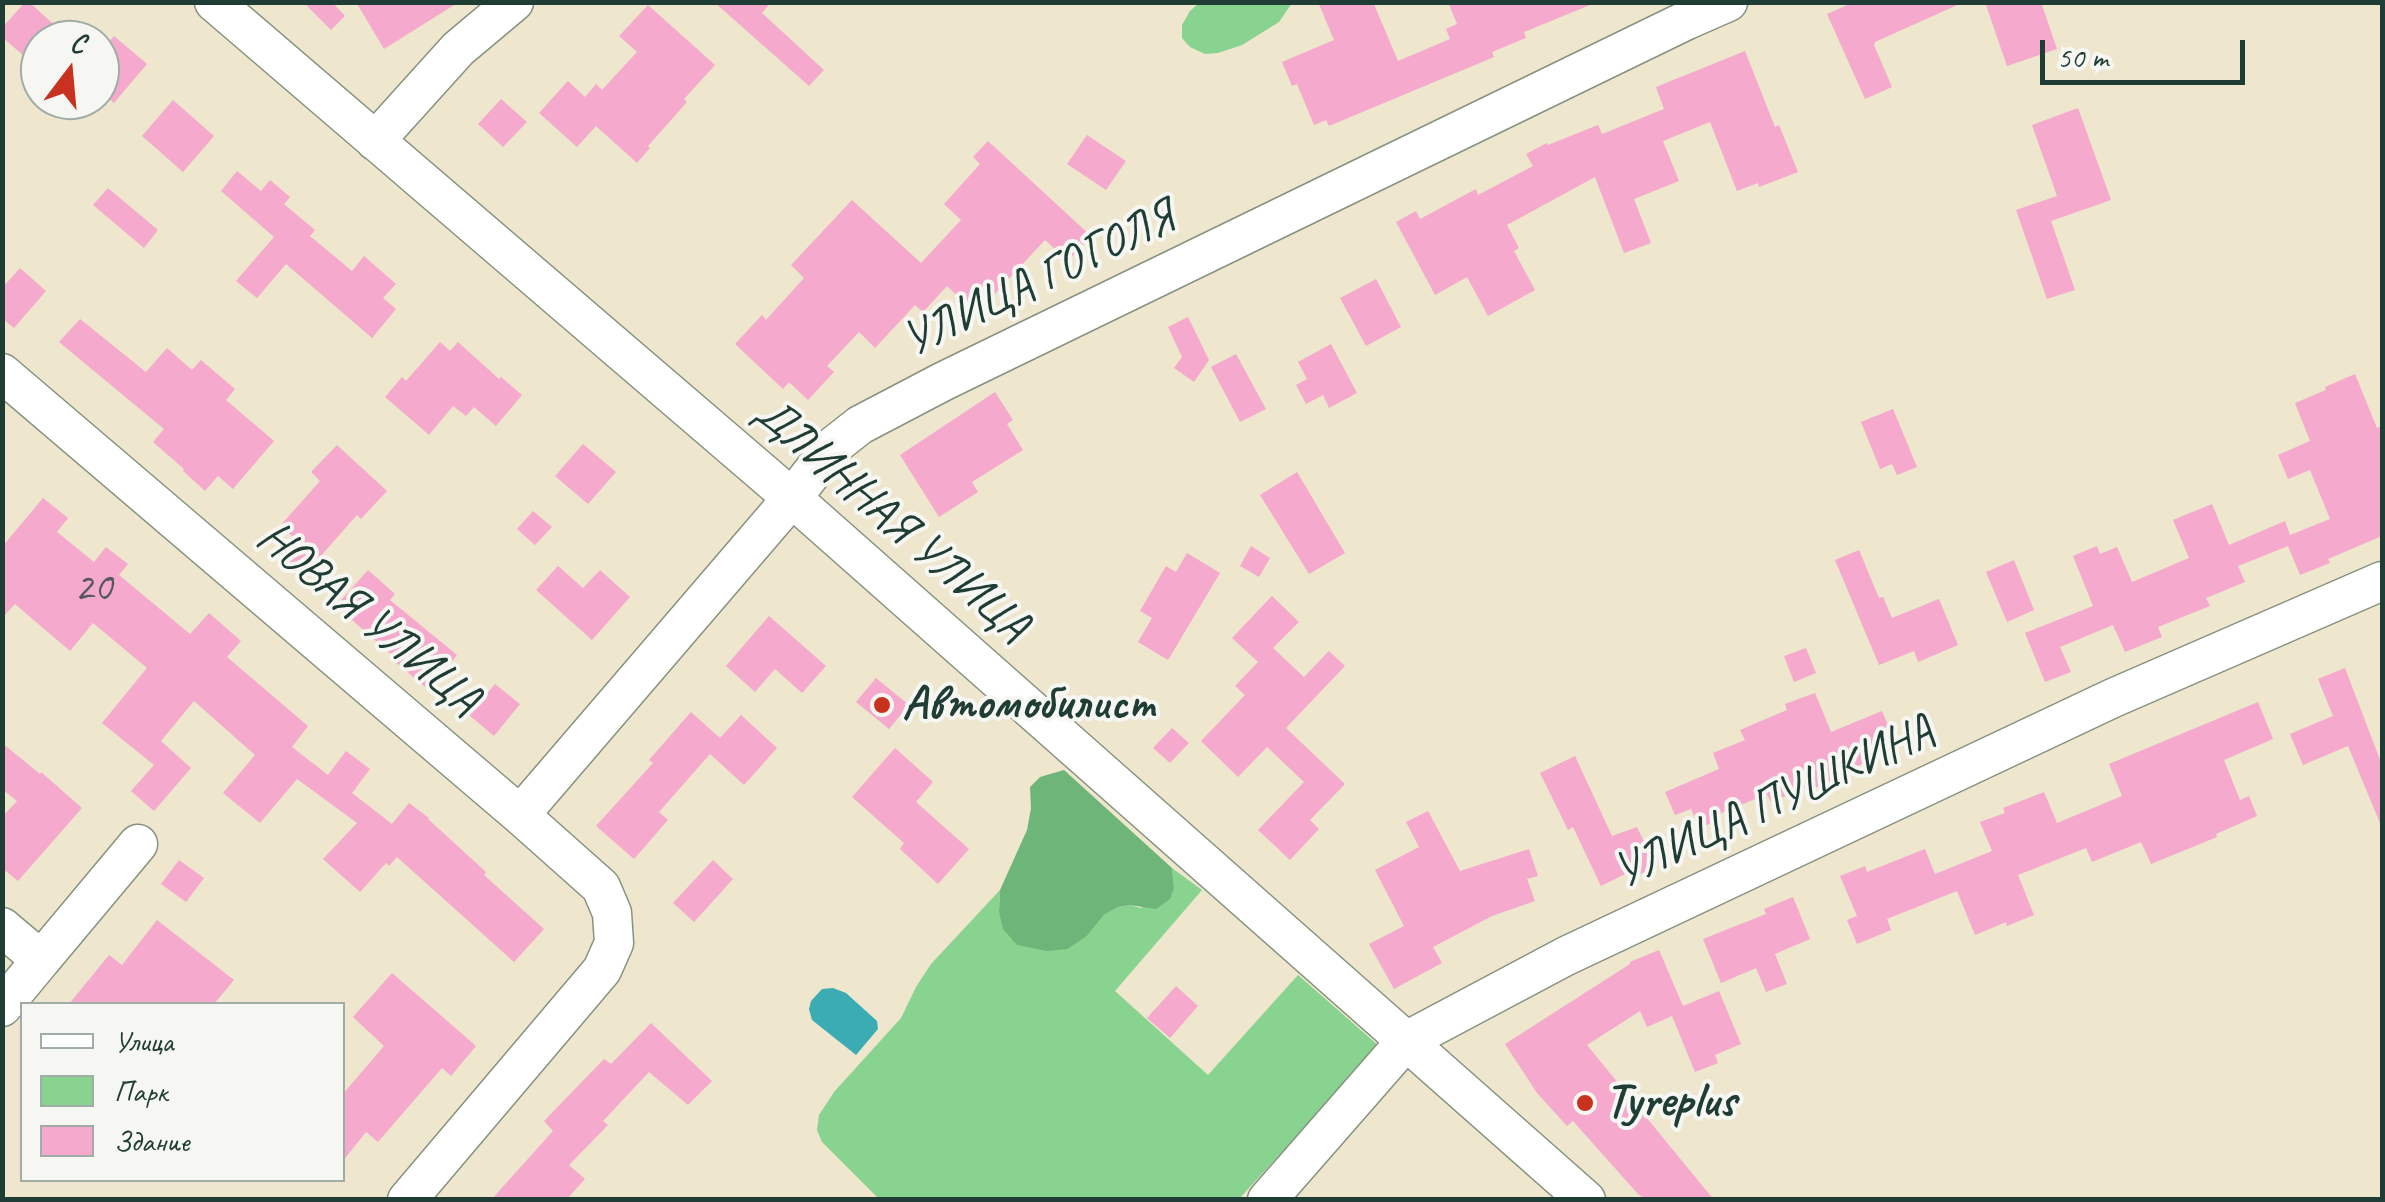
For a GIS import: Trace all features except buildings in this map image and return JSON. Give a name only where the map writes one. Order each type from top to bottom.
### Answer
[{"type":"street","name":"ДЛИННАЯ УЛИЦА","points":[[214,2],[792,498],[1586,1200]]},
{"type":"street","points":[[375,141],[458,49],[514,2]]},
{"type":"street","name":"УЛИЦА ГОГОЛЯ","points":[[520,815],[832,447],[860,425],[1728,2]]},
{"type":"street","name":"НОВАЯ УЛИЦА","points":[[2,373],[600,887],[612,913],[614,942],[602,970],[407,1200]]},
{"type":"street","name":"УЛИЦА ПУШКИНА","points":[[1266,1200],[1406,1041],[1566,956],[2113,698],[2382,581]]},
{"type":"street","points":[[2,1007],[138,844]]},
{"type":"street","points":[[2,927],[41,960]]},
{"type":"green space","points":[[1200,2],[1292,3],[1279,22],[1242,45],[1205,54],[1182,38],[1182,25]]},
{"type":"green space","points":[[1064,770],[1172,868],[1174,888],[1170,899],[1156,909],[1118,907],[1068,949],[1047,951],[1017,945],[1003,929],[1000,890],[1027,830],[1030,787],[1040,777]]},
{"type":"green space","points":[[1172,868],[1202,890],[1115,991],[1208,1075],[1298,975],[1379,1046],[1239,1199],[879,1199],[822,1142],[817,1130],[819,1115],[834,1092],[901,1018],[931,964],[1000,890],[999,912],[1068,949],[1087,936],[1104,915],[1118,907],[1141,908],[1174,888]]},
{"type":"water","points":[[822,989],[846,993],[877,1021],[878,1029],[856,1055],[812,1020],[811,1001]]},
{"type":"place","name":"Автомобилист","points":[[882,705]]},
{"type":"place","name":"Tyreplus","points":[[1585,1103]]}]
